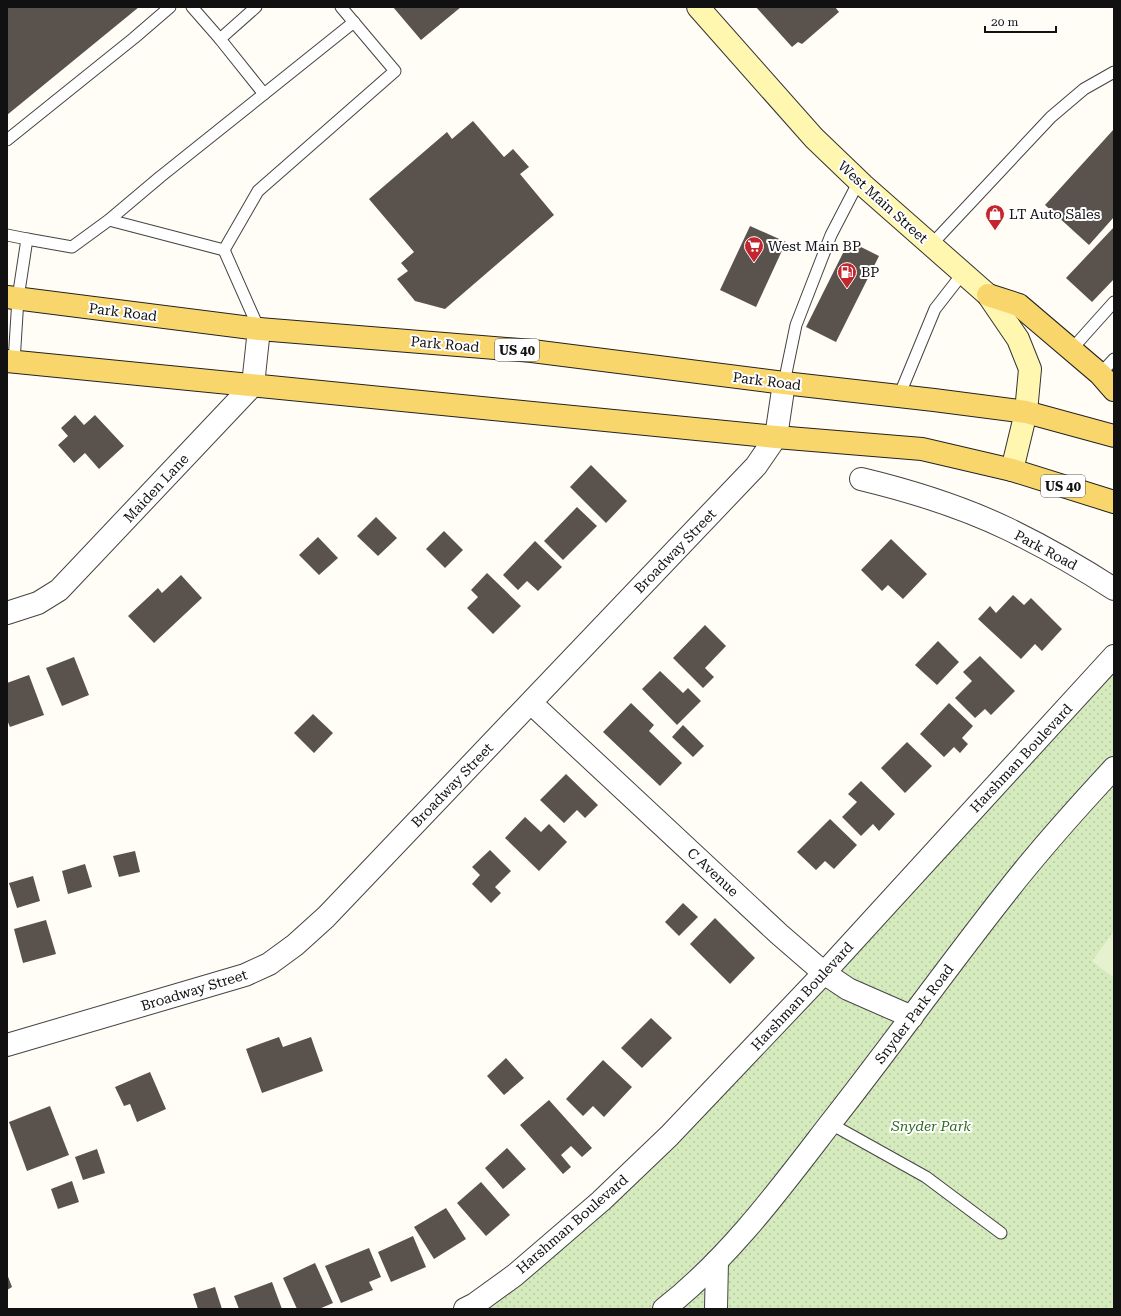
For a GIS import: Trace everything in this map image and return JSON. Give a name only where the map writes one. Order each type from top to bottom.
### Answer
[{"type":"main road","points":[[988,295],[1019,305],[1071,350],[1109,374]]},
{"type":"main road","name":"Park Road","points":[[13,298],[259,329],[532,351],[1026,412]]},
{"type":"main road","name":"US 40","points":[[10,361],[776,437],[922,449],[1012,470],[1114,502]]},
{"type":"main road","name":"US 40","points":[[1026,412],[1114,436]]},
{"type":"street","name":"West Main Street","points":[[698,7],[814,138],[858,181],[988,295],[1018,339],[1030,369],[1026,412],[1012,470]]},
{"type":"street","points":[[253,385],[259,329]]},
{"type":"street","name":"Broadway Street","points":[[7,1045],[246,975],[269,964],[295,945],[326,918],[756,466],[776,437],[784,383]]},
{"type":"street","name":"Maiden Lane","points":[[7,613],[38,604],[59,590],[253,385]]},
{"type":"street","name":"Park Road","points":[[861,479],[894,487],[952,506],[1008,529],[1073,563],[1114,589]]},
{"type":"street","name":"Harshman Boulevard","points":[[465,1309],[475,1304],[515,1275],[601,1201],[669,1136],[824,973],[1114,656]]},
{"type":"street","name":"C Avenue","points":[[531,703],[779,934],[824,973],[848,989],[912,1017]]},
{"type":"street","name":"Snyder Park Road","points":[[664,1309],[682,1295],[717,1261],[766,1206],[831,1124],[1005,894],[1062,825],[1114,768]]},
{"type":"street","points":[[716,1309],[717,1261]]},
{"type":"lane","points":[[7,140],[134,38],[170,7]]},
{"type":"lane","points":[[192,7],[264,94]]},
{"type":"lane","points":[[220,39],[256,7]]},
{"type":"lane","points":[[224,250],[258,191],[395,71],[341,7]]},
{"type":"lane","points":[[7,235],[72,247],[109,220],[160,177],[354,22]]},
{"type":"lane","points":[[930,245],[1051,117],[1084,89],[1114,72]]},
{"type":"lane","points":[[784,383],[796,324],[831,235],[858,181]]},
{"type":"lane","points":[[109,220],[224,250]]},
{"type":"lane","points":[[10,361],[13,298],[27,239]]},
{"type":"lane","points":[[224,250],[259,329]]},
{"type":"lane","points":[[899,396],[935,310],[963,273]]},
{"type":"lane","points":[[1071,350],[1114,302]]},
{"type":"lane","points":[[831,1124],[926,1177],[1002,1233]]},
{"type":"green space","name":"Snyder Park","points":[[1114,661],[1114,1309],[456,1309],[669,1136]]},
{"type":"green space","points":[[1114,931],[1114,978],[1092,961]]},
{"type":"building","points":[[7,7],[139,7],[7,115]]},
{"type":"building","points":[[393,7],[461,7],[421,40]]},
{"type":"building","points":[[756,7],[835,7],[839,12],[802,44],[798,42],[792,47]]},
{"type":"building","points":[[473,121],[504,157],[513,149],[529,167],[520,174],[554,215],[445,309],[415,301],[397,279],[408,271],[401,263],[414,252],[369,199],[447,132],[452,139]]},
{"type":"building","points":[[1114,129],[1114,217],[1089,245],[1045,205]]},
{"type":"building","points":[[750,226],[786,242],[756,307],[720,290]]},
{"type":"building","points":[[1114,227],[1114,279],[1092,302],[1066,278]]},
{"type":"building","points":[[849,241],[879,256],[836,342],[806,327]]},
{"type":"building","points":[[75,415],[84,425],[95,415],[124,446],[99,469],[85,453],[74,463],[58,445],[68,436],[61,428]]},
{"type":"building","points":[[591,465],[627,501],[606,523],[570,487]]},
{"type":"building","points":[[577,507],[597,526],[563,560],[544,541]]},
{"type":"building","points":[[376,517],[397,538],[378,556],[357,536]]},
{"type":"building","points":[[444,531],[463,550],[445,568],[426,549]]},
{"type":"building","points":[[318,537],[338,558],[319,575],[299,555]]},
{"type":"building","points":[[891,539],[927,574],[903,599],[888,585],[882,591],[861,570]]},
{"type":"building","points":[[535,541],[562,567],[538,591],[527,581],[518,590],[503,575]]},
{"type":"building","points":[[487,573],[521,606],[493,634],[467,608],[478,597],[471,590]]},
{"type":"building","points":[[181,575],[202,598],[154,643],[128,616],[158,588],[162,593]]},
{"type":"building","points":[[1013,595],[1024,605],[1031,598],[1062,629],[1042,651],[1035,644],[1021,659],[978,619],[990,606],[996,613]]},
{"type":"building","points":[[705,625],[726,646],[705,668],[714,677],[703,688],[673,658]]},
{"type":"building","points":[[938,641],[959,662],[937,685],[915,665]]},
{"type":"building","points":[[980,656],[1015,691],[991,715],[985,709],[975,718],[955,698],[972,681],[963,672]]},
{"type":"building","points":[[74,657],[89,695],[62,706],[46,668]]},
{"type":"building","points":[[660,671],[683,693],[688,688],[701,701],[677,725],[642,689]]},
{"type":"building","points":[[29,675],[44,715],[10,727],[7,720],[7,683]]},
{"type":"building","points":[[631,703],[654,725],[649,731],[682,763],[660,786],[603,732]]},
{"type":"building","points":[[949,703],[973,726],[962,738],[968,744],[960,753],[954,747],[944,757],[920,734]]},
{"type":"building","points":[[313,714],[333,733],[314,753],[294,733]]},
{"type":"building","points":[[683,725],[704,746],[693,757],[672,737]]},
{"type":"building","points":[[907,742],[932,766],[905,793],[881,768]]},
{"type":"building","points":[[566,774],[598,805],[585,818],[577,810],[564,823],[540,800]]},
{"type":"building","points":[[861,781],[895,814],[879,831],[873,824],[861,836],[842,817],[857,802],[848,794]]},
{"type":"building","points":[[525,817],[541,832],[549,824],[567,842],[539,871],[505,838]]},
{"type":"building","points":[[830,819],[857,845],[834,869],[825,861],[816,870],[797,852]]},
{"type":"building","points":[[490,850],[511,871],[495,887],[501,893],[491,903],[472,884],[480,875],[472,867]]},
{"type":"building","points":[[135,851],[140,872],[119,877],[113,856]]},
{"type":"building","points":[[85,864],[92,887],[68,894],[62,871]]},
{"type":"building","points":[[33,876],[40,901],[17,908],[9,883]]},
{"type":"building","points":[[683,903],[698,917],[679,936],[665,922]]},
{"type":"building","points":[[715,918],[755,958],[730,984],[690,944]]},
{"type":"building","points":[[46,920],[56,954],[23,963],[14,929]]},
{"type":"building","points":[[651,1018],[672,1038],[642,1068],[621,1048]]},
{"type":"building","points":[[279,1037],[283,1047],[311,1037],[323,1071],[262,1093],[246,1049]]},
{"type":"building","points":[[506,1058],[524,1078],[504,1095],[487,1076]]},
{"type":"building","points":[[603,1060],[632,1087],[604,1117],[593,1106],[583,1116],[566,1099]]},
{"type":"building","points":[[150,1072],[166,1109],[137,1122],[130,1104],[124,1106],[115,1087]]},
{"type":"building","points":[[549,1100],[592,1148],[582,1157],[571,1146],[561,1155],[571,1167],[563,1174],[520,1125]]},
{"type":"building","points":[[50,1106],[69,1155],[27,1171],[9,1122]]},
{"type":"building","points":[[507,1148],[526,1169],[503,1189],[485,1168]]},
{"type":"building","points":[[97,1149],[105,1173],[83,1180],[75,1157]]},
{"type":"building","points":[[72,1181],[79,1202],[58,1209],[51,1189]]},
{"type":"building","points":[[481,1182],[510,1215],[486,1236],[457,1203]]},
{"type":"building","points":[[446,1208],[466,1239],[434,1259],[414,1227]]},
{"type":"building","points":[[413,1236],[426,1267],[391,1282],[378,1252]]},
{"type":"building","points":[[369,1248],[381,1277],[369,1282],[373,1290],[341,1303],[325,1266]]},
{"type":"building","points":[[315,1263],[333,1303],[319,1309],[297,1309],[283,1278]]},
{"type":"building","points":[[7,1274],[12,1287],[7,1290]]},
{"type":"building","points":[[272,1282],[282,1309],[239,1309],[234,1296]]},
{"type":"building","points":[[215,1287],[222,1309],[198,1309],[193,1294]]},
{"type":"place","name":"LT Auto Sales","points":[[995,231]]},
{"type":"place","name":"West Main BP","points":[[754,263]]},
{"type":"place","name":"BP","points":[[847,289]]}]
